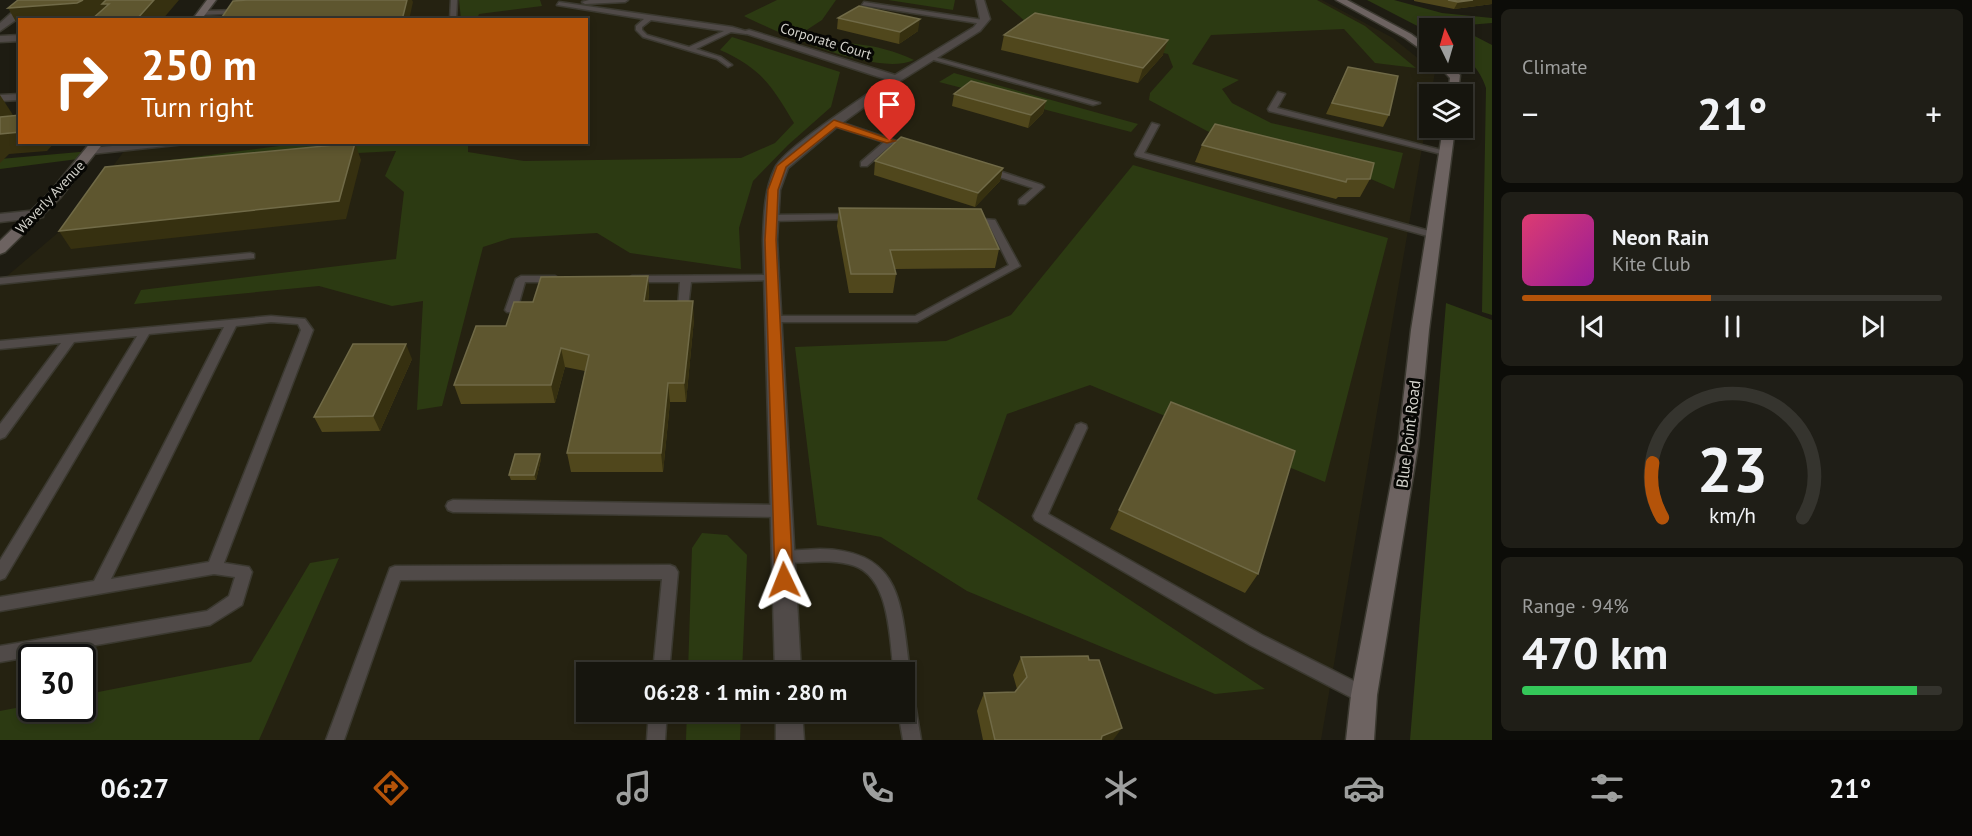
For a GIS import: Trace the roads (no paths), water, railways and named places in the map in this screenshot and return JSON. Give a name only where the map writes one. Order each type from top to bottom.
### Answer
[{"type":"street","points":[[0,28],[31,0]]},
{"type":"street","points":[[199,16],[212,0]]},
{"type":"street","points":[[788,662],[772,278],[773,190],[782,166],[834,123],[983,22],[985,10],[980,0]]},
{"type":"street","points":[[1340,0],[1408,36],[1419,44]]},
{"type":"street","points":[[0,16],[17,15]]},
{"type":"street","name":"Corporate Court","points":[[746,32],[896,79]]},
{"type":"street","points":[[0,39],[18,38]]},
{"type":"street","points":[[0,98],[18,97]]},
{"type":"street","name":"Blue Point Road","points":[[1360,740],[1364,695],[1408,446],[1420,330],[1447,138]]},
{"type":"street","name":"Waverly Avenue","points":[[0,249],[38,214],[94,147]]},
{"type":"street","points":[[0,218],[38,214]]},
{"type":"street","points":[[789,722],[790,740]]},
{"type":"lane","points":[[453,18],[454,0]]},
{"type":"lane","points":[[562,5],[625,0]]},
{"type":"lane","points":[[864,4],[983,22]]},
{"type":"lane","points":[[562,5],[597,12],[746,32]]},
{"type":"lane","points":[[199,16],[249,10]]},
{"type":"lane","points":[[648,19],[639,26],[639,30],[645,36],[718,58],[728,65]]},
{"type":"lane","points":[[690,50],[733,29]]},
{"type":"lane","points":[[932,58],[1096,104]]},
{"type":"lane","points":[[1281,94],[1272,109],[1445,152]]},
{"type":"lane","points":[[834,123],[924,152]]},
{"type":"lane","points":[[1155,124],[1139,154],[1434,235]]},
{"type":"lane","points":[[864,164],[890,141]]},
{"type":"lane","points":[[94,147],[149,144]]},
{"type":"lane","points":[[981,168],[1039,187],[1022,202]]},
{"type":"lane","points":[[772,218],[863,218]]},
{"type":"lane","points":[[774,318],[917,319],[1015,266],[992,222],[957,221]]},
{"type":"lane","points":[[0,281],[250,256]]},
{"type":"lane","points":[[615,279],[772,278]]},
{"type":"lane","points":[[511,310],[521,279],[568,279]]},
{"type":"lane","points":[[683,307],[686,279]]},
{"type":"lane","points":[[0,345],[272,319],[301,321],[307,330],[214,568]]},
{"type":"lane","points":[[99,587],[232,323]]},
{"type":"lane","points":[[0,573],[145,331]]},
{"type":"lane","points":[[0,434],[70,339]]},
{"type":"lane","points":[[1082,428],[1040,516],[1256,640],[1364,695]]},
{"type":"lane","points":[[453,506],[781,511]]},
{"type":"lane","points":[[783,557],[845,558],[868,565],[888,590],[900,662]]},
{"type":"lane","points":[[0,604],[214,568],[244,572],[236,600],[210,618],[0,654]]},
{"type":"lane","points":[[336,740],[395,573],[670,572],[662,662]]},
{"type":"lane","points":[[656,740],[657,722]]},
{"type":"lane","points":[[909,722],[912,740]]}]
